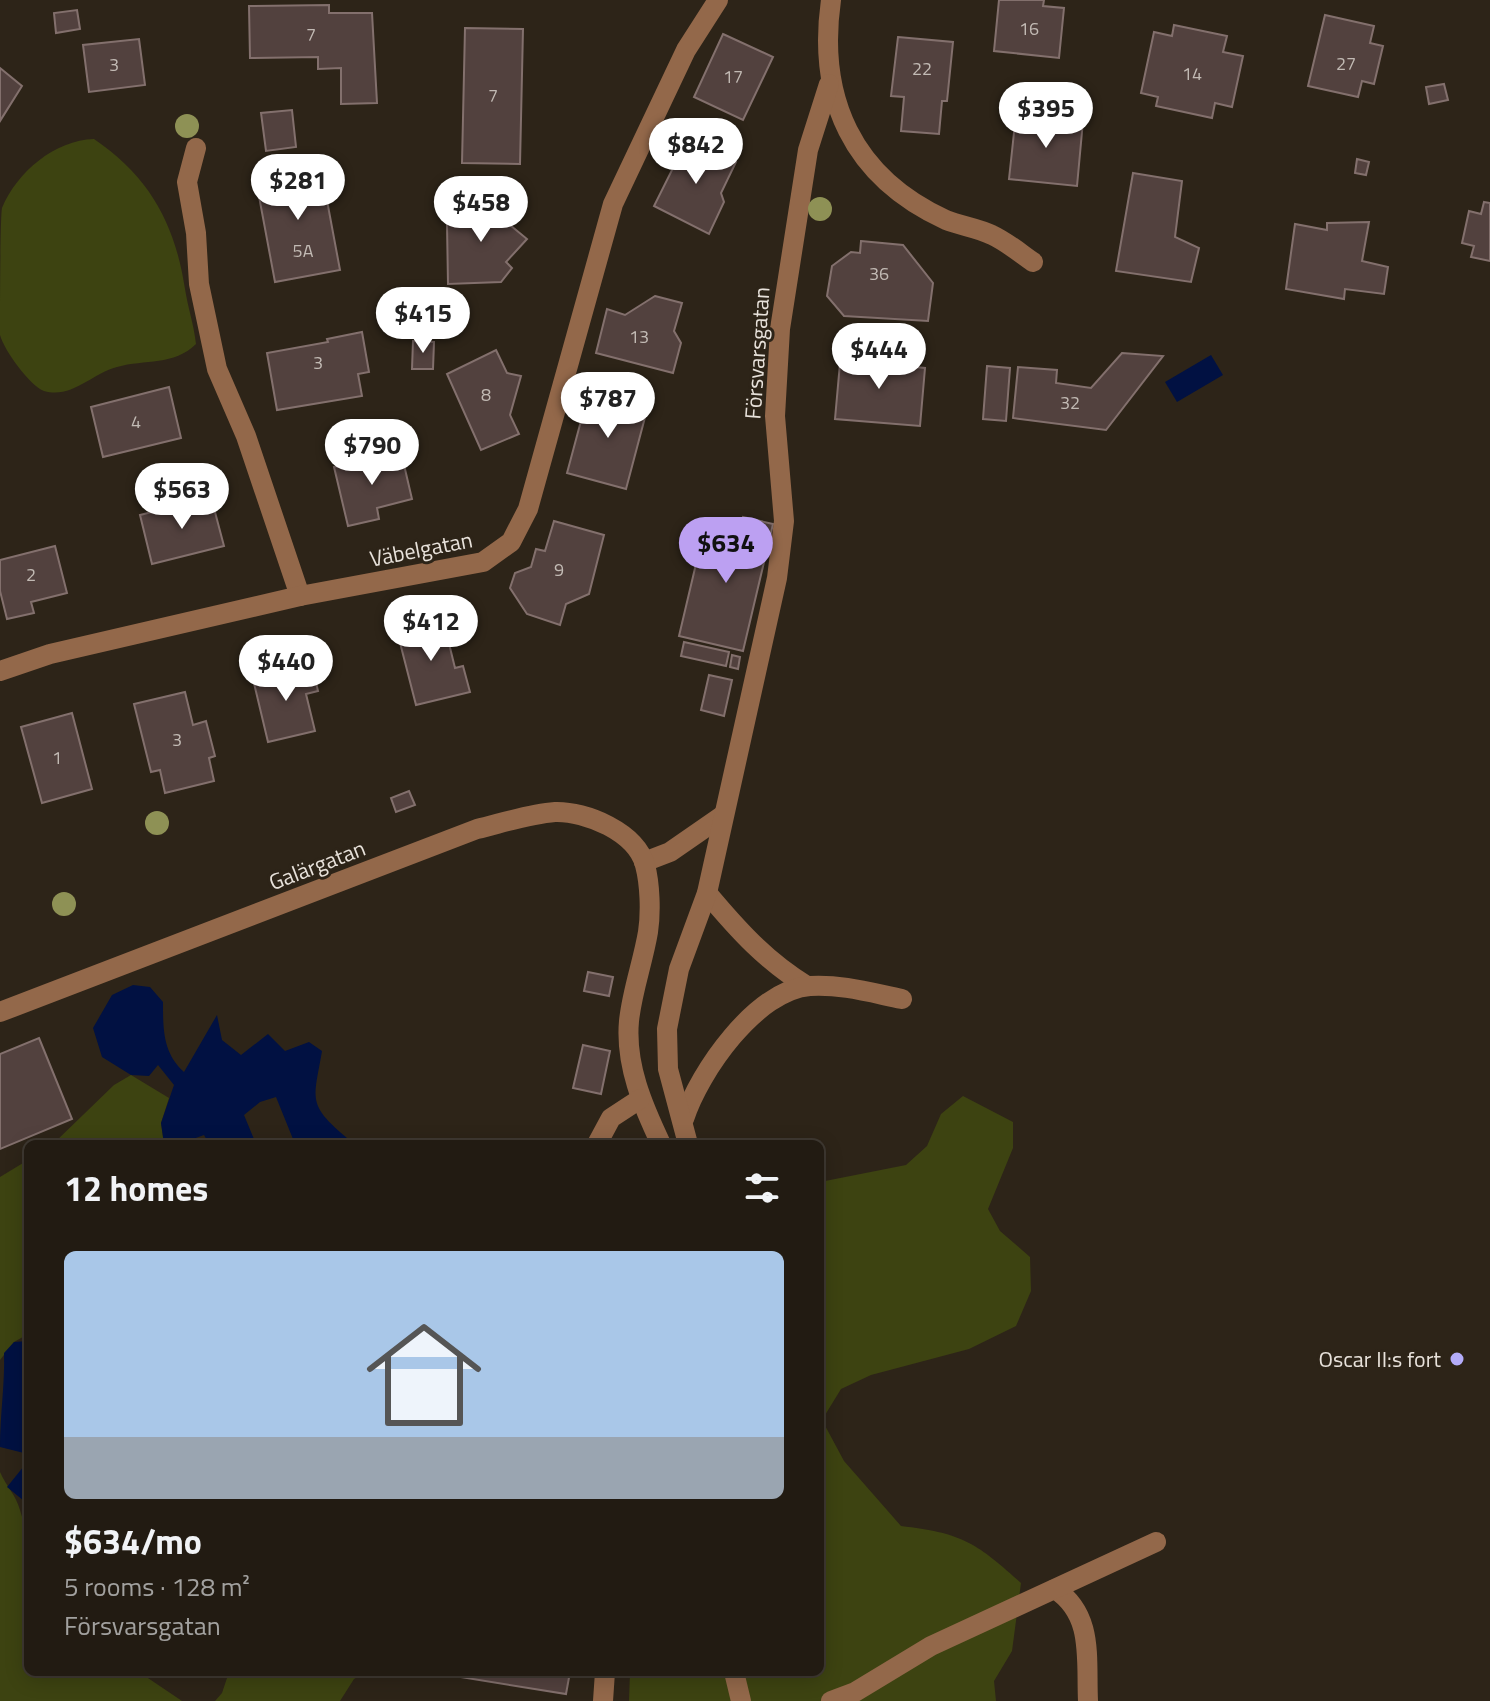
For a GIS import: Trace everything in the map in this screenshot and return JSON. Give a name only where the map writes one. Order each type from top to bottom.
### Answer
[{"type":"street","name":"Väbelgatan","points":[[0,671],[50,654],[300,596],[483,562],[511,542],[528,509],[613,204],[686,50],[718,0]]},
{"type":"street","name":"Försvarsgatan","points":[[831,0],[826,35],[829,84],[841,118],[858,147],[888,182],[923,208],[990,234],[1033,262]]},
{"type":"street","name":"Försvarsgatan","points":[[722,816],[779,567],[784,521],[777,455],[775,381],[783,305],[808,150],[815,118],[829,84]]},
{"type":"street","points":[[196,148],[187,182],[196,233],[199,284],[217,369],[246,436],[300,596]]},
{"type":"street","name":"Galärgatan","points":[[0,1012],[477,829],[557,812],[605,824],[628,839],[644,862]]},
{"type":"street","points":[[659,1140],[640,1099],[632,1063],[629,1023],[648,929],[644,862],[670,852],[722,816]]},
{"type":"street","points":[[687,1140],[668,1069],[667,1029],[679,969],[707,893],[722,816]]},
{"type":"street","points":[[707,893],[741,934],[769,960],[807,986]]},
{"type":"street","points":[[684,1119],[710,1066],[730,1039],[756,1013],[784,995],[807,986],[845,987],[902,999]]},
{"type":"street","points":[[599,1140],[611,1118],[640,1099]]},
{"type":"street","points":[[831,1701],[855,1692],[931,1646],[1156,1542]]},
{"type":"street","points":[[1055,1589],[1074,1602],[1085,1632],[1088,1701]]},
{"type":"street","points":[[603,1701],[605,1676]]},
{"type":"street","points":[[735,1676],[741,1701]]},
{"type":"green space","points":[[94,139],[114,154],[145,186],[167,223],[181,265],[196,344],[178,356],[117,367],[73,389],[54,393],[38,388],[18,367],[0,335],[2,208],[17,182],[39,160],[65,145]]},
{"type":"green space","points":[[131,1075],[169,1098],[161,1123],[163,1140],[57,1140],[114,1085]]},
{"type":"green space","points":[[963,1096],[1013,1122],[1013,1148],[988,1209],[1000,1231],[1030,1257],[1031,1291],[1016,1326],[969,1349],[871,1375],[841,1389],[824,1417],[824,1181],[906,1165],[927,1146],[941,1114]]},
{"type":"green space","points":[[24,1162],[24,1336],[14,1342],[0,1360],[0,1177]]},
{"type":"green space","points":[[824,1424],[844,1461],[901,1526],[939,1532],[967,1542],[1021,1583],[1012,1651],[994,1681],[996,1701],[629,1701],[630,1676],[824,1676]]},
{"type":"green space","points":[[0,1472],[18,1505],[24,1526],[24,1676],[145,1676],[182,1701],[0,1701]]},
{"type":"green space","points":[[228,1676],[360,1676],[354,1679],[340,1701],[215,1701],[222,1693]]},
{"type":"shaded area","points":[[1211,355],[1223,375],[1177,402],[1165,382]]},
{"type":"shaded area","points":[[133,985],[150,987],[163,1002],[168,1049],[184,1072],[217,1015],[222,1040],[241,1055],[268,1034],[285,1051],[309,1042],[322,1051],[316,1091],[319,1108],[347,1138],[293,1140],[276,1097],[260,1102],[244,1115],[254,1140],[207,1140],[204,1135],[190,1140],[163,1140],[161,1123],[174,1085],[158,1065],[149,1076],[131,1075],[102,1057],[93,1028],[112,995]]},
{"type":"shaded area","points":[[24,1341],[24,1453],[0,1447],[4,1353],[14,1342]]},
{"type":"shaded area","points":[[24,1466],[24,1501],[7,1487]]},
{"type":"building","points":[[999,0],[1044,0],[1043,6],[1064,8],[1059,58],[994,51]]},
{"type":"building","points":[[329,5],[329,13],[372,13],[377,103],[341,104],[341,68],[318,69],[318,57],[250,58],[249,6]]},
{"type":"building","points":[[77,10],[80,29],[56,33],[54,13]]},
{"type":"building","points":[[1325,15],[1374,26],[1370,43],[1383,46],[1374,84],[1362,81],[1358,97],[1308,86]]},
{"type":"building","points":[[1174,25],[1227,36],[1223,52],[1243,56],[1232,107],[1215,103],[1212,118],[1156,106],[1158,97],[1141,93],[1154,32],[1172,36]]},
{"type":"building","points":[[465,28],[523,29],[520,164],[462,163]]},
{"type":"building","points":[[723,34],[773,57],[743,120],[694,97]]},
{"type":"building","points":[[898,37],[953,42],[947,101],[942,101],[939,134],[901,131],[904,97],[891,96]]},
{"type":"building","points":[[139,39],[145,85],[89,92],[83,45]]},
{"type":"building","points":[[0,68],[22,86],[0,121]]},
{"type":"building","points":[[1444,84],[1448,100],[1429,104],[1426,87]]},
{"type":"building","points":[[292,110],[296,147],[266,151],[261,113]]},
{"type":"building","points":[[1016,114],[1083,121],[1077,186],[1009,179]]},
{"type":"building","points":[[688,138],[736,162],[721,193],[724,202],[709,234],[654,206]]},
{"type":"building","points":[[1357,159],[1369,162],[1366,175],[1355,173]]},
{"type":"building","points":[[320,163],[340,270],[275,282],[255,175]]},
{"type":"building","points":[[1133,173],[1182,181],[1175,237],[1199,248],[1191,282],[1116,271]]},
{"type":"building","points":[[1484,202],[1490,203],[1490,261],[1471,257],[1474,246],[1462,243],[1469,211],[1481,214]]},
{"type":"building","points":[[497,204],[510,215],[510,225],[527,239],[506,262],[512,268],[501,282],[448,284],[447,224],[451,223],[451,215],[460,205]]},
{"type":"building","points":[[1369,222],[1362,261],[1388,267],[1384,294],[1345,289],[1344,299],[1286,289],[1295,224],[1327,230],[1327,223]]},
{"type":"building","points":[[861,241],[903,245],[933,283],[928,321],[844,316],[827,296],[832,266],[851,252],[860,253]]},
{"type":"building","points":[[655,296],[682,303],[674,331],[681,343],[673,373],[596,353],[607,309],[625,315]]},
{"type":"building","points":[[362,332],[369,372],[358,374],[362,396],[277,410],[267,353],[328,342],[327,339]]},
{"type":"building","points":[[413,341],[434,342],[433,369],[412,369]]},
{"type":"building","points":[[496,350],[507,373],[521,376],[510,415],[519,434],[481,450],[447,374]]},
{"type":"building","points":[[841,352],[884,356],[883,364],[925,368],[920,426],[835,419]]},
{"type":"building","points":[[1122,353],[1163,356],[1106,430],[1013,418],[1018,367],[1057,370],[1056,383],[1091,388]]},
{"type":"building","points":[[987,366],[1010,368],[1006,421],[983,419]]},
{"type":"building","points":[[169,387],[181,438],[103,457],[91,407]]},
{"type":"building","points":[[589,391],[648,406],[626,489],[567,473]]},
{"type":"building","points":[[401,452],[412,499],[377,508],[379,519],[348,526],[334,467]]},
{"type":"building","points":[[211,497],[224,546],[152,564],[140,515]]},
{"type":"building","points":[[743,517],[773,524],[743,651],[679,636],[704,530],[738,538]]},
{"type":"building","points":[[554,521],[604,535],[589,594],[566,604],[560,625],[527,614],[510,588],[515,573],[531,567],[536,549],[545,551]]},
{"type":"building","points":[[55,546],[67,593],[31,602],[34,613],[7,619],[0,591],[0,560]]},
{"type":"building","points":[[443,619],[455,668],[463,666],[470,692],[416,705],[397,631]]},
{"type":"building","points":[[684,642],[729,652],[726,666],[681,656]]},
{"type":"building","points":[[732,655],[740,657],[738,669],[730,667]]},
{"type":"building","points":[[312,666],[318,691],[306,694],[315,731],[268,742],[253,679]]},
{"type":"building","points":[[709,675],[732,680],[724,716],[701,710]]},
{"type":"building","points":[[185,692],[193,725],[206,721],[215,756],[209,758],[214,781],[165,793],[160,770],[151,772],[134,704]]},
{"type":"building","points":[[72,713],[92,789],[42,803],[21,727]]},
{"type":"building","points":[[409,791],[415,805],[396,812],[391,798]]},
{"type":"building","points":[[588,972],[613,977],[609,996],[584,991]]},
{"type":"building","points":[[39,1038],[72,1119],[0,1149],[0,1054]]},
{"type":"building","points":[[583,1045],[610,1051],[601,1094],[573,1088]]},
{"type":"building","points":[[454,1676],[569,1676],[566,1694]]},
{"type":"place","name":"Oscar II:s fort","points":[[1457,1359]]}]
